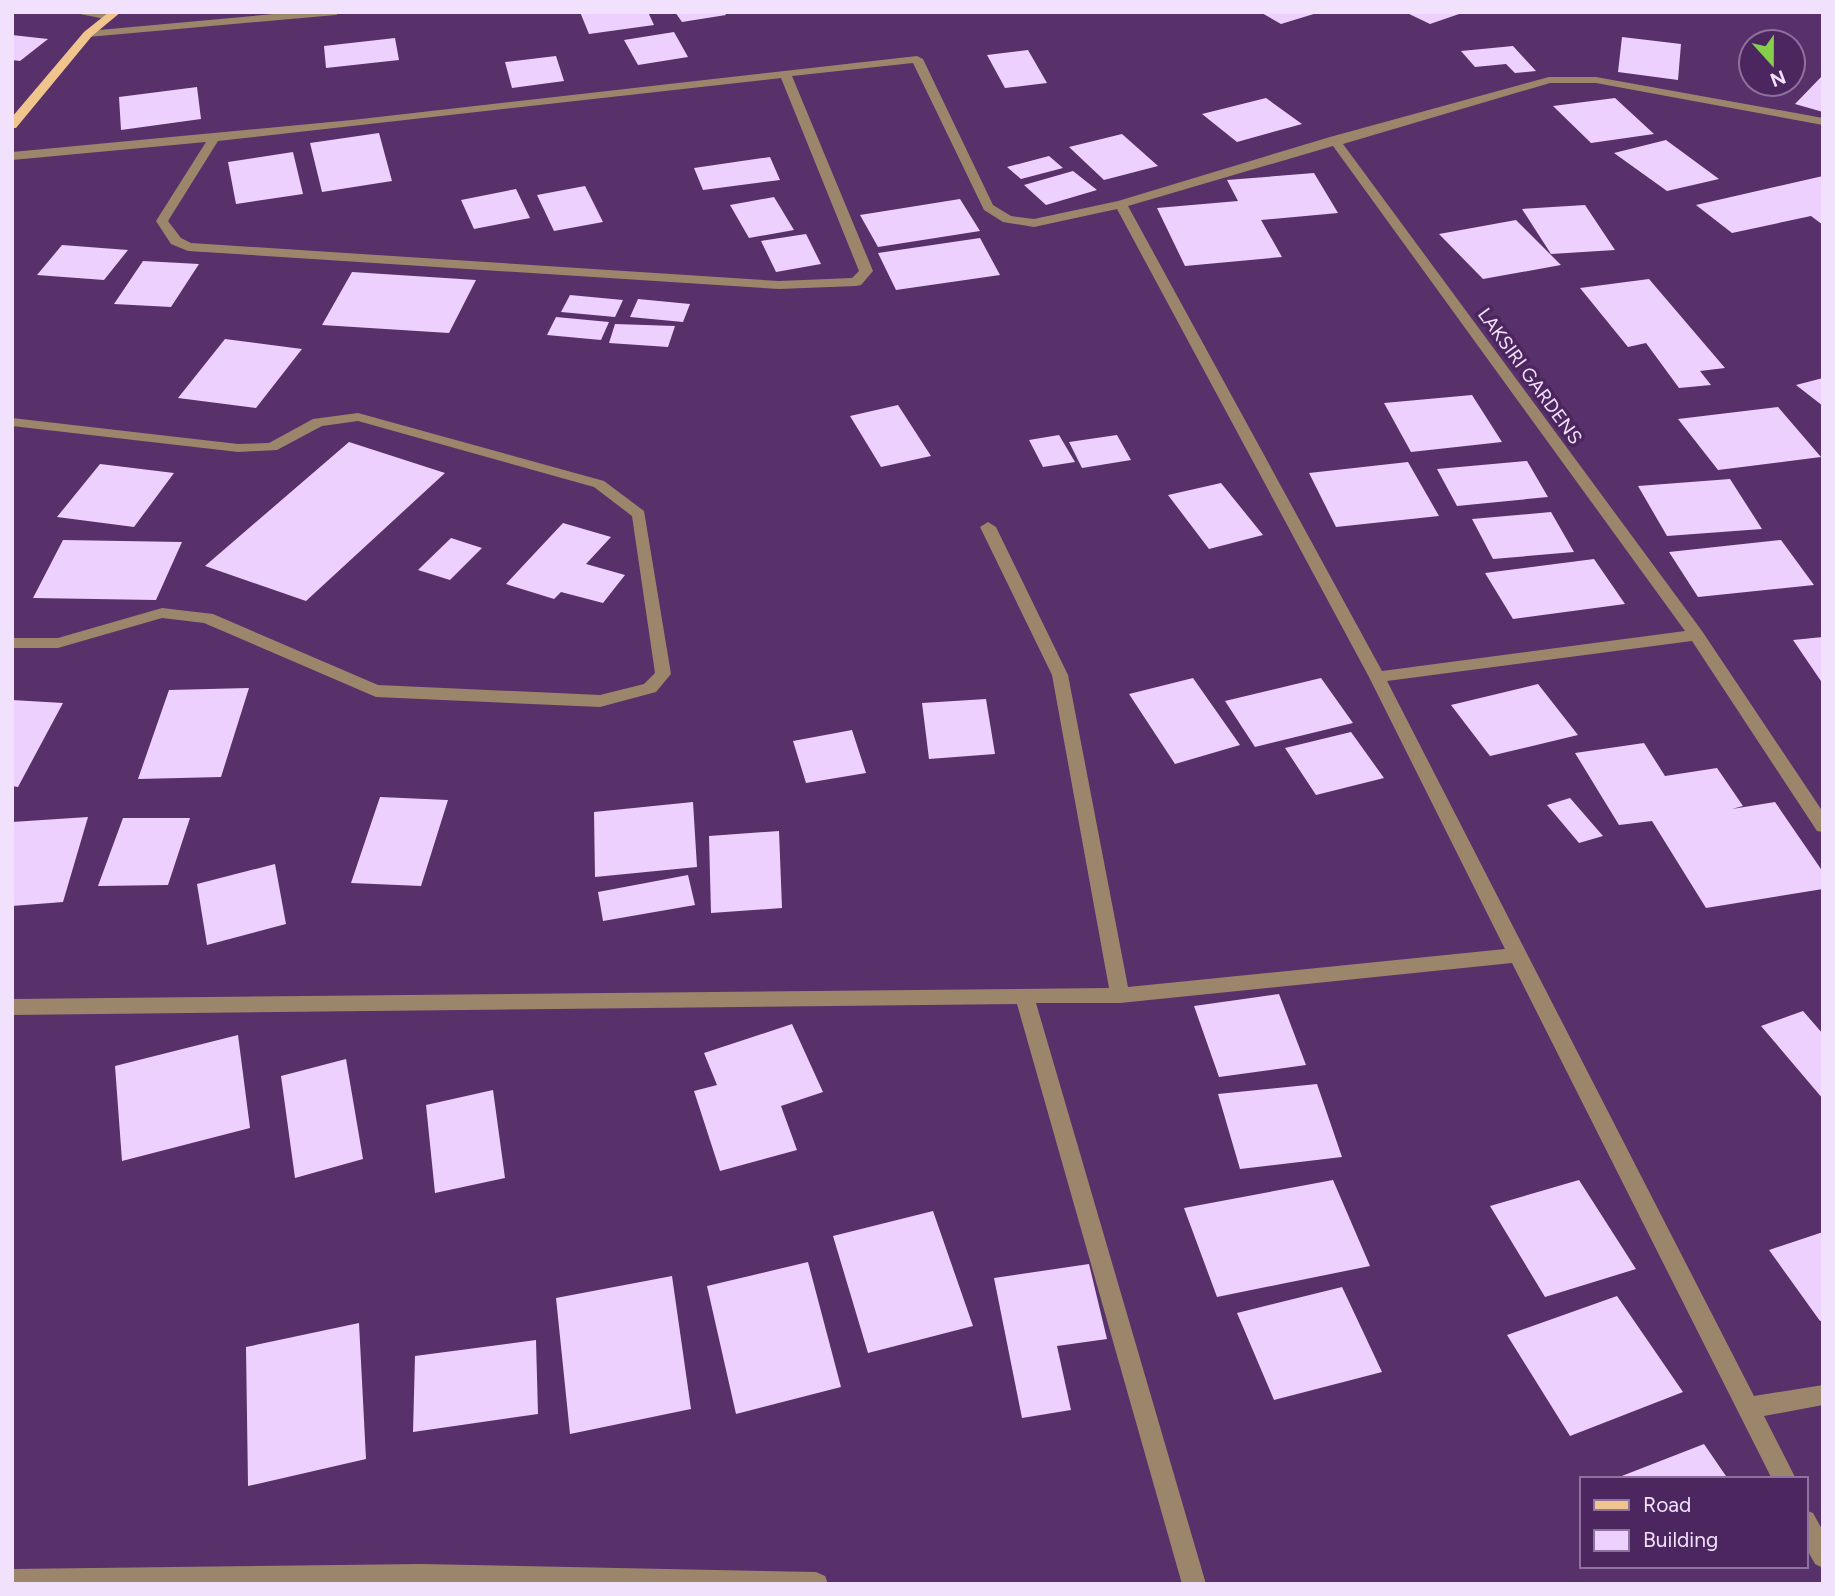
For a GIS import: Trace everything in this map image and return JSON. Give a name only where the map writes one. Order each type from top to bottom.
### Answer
[{"type":"main road","points":[[12,125],[88,34],[113,15]]},
{"type":"street","points":[[75,12],[113,15]]},
{"type":"street","points":[[88,34],[336,12]]},
{"type":"street","points":[[12,156],[213,140],[380,118],[917,60],[988,207],[1007,219],[1034,223],[1121,204],[1334,140],[1549,80],[1597,80],[1823,122]]},
{"type":"street","points":[[213,140],[162,221],[176,241],[188,247],[779,285],[856,282],[866,271],[786,74]]},
{"type":"street","name":"LAKSIRI GARDENS","points":[[1334,140],[1696,635],[1823,826]]},
{"type":"street","points":[[1121,204],[1377,677],[1783,1477]]},
{"type":"street","points":[[12,422],[238,448],[272,447],[318,422],[358,417],[599,484],[639,514],[663,674],[650,688],[600,701],[376,691],[207,618],[162,613],[58,643],[12,643]]},
{"type":"street","points":[[988,527],[1060,675],[1120,995]]},
{"type":"street","points":[[1377,677],[1696,635]]},
{"type":"street","points":[[12,1007],[1120,995],[1519,955]]},
{"type":"street","points":[[1024,994],[1194,1584]]},
{"type":"street","points":[[1748,1408],[1823,1395]]},
{"type":"street","points":[[1807,1525],[1823,1556]]},
{"type":"street","points":[[12,1581],[422,1580],[816,1584]]},
{"type":"building","points":[[580,12],[648,12],[654,25],[589,34]]},
{"type":"building","points":[[675,12],[724,12],[726,15],[682,22]]},
{"type":"building","points":[[1260,12],[1317,12],[1317,13],[1281,24]]},
{"type":"building","points":[[1405,12],[1462,12],[1462,13],[1430,24]]},
{"type":"building","points":[[674,32],[688,57],[638,65],[624,40]]},
{"type":"building","points":[[12,35],[48,39],[20,61],[12,60]]},
{"type":"building","points":[[1622,37],[1681,44],[1678,80],[1618,72]]},
{"type":"building","points":[[395,38],[399,60],[326,68],[324,46]]},
{"type":"building","points":[[1513,46],[1536,71],[1515,73],[1506,64],[1475,67],[1461,51]]},
{"type":"building","points":[[1028,50],[1047,83],[1005,88],[987,55]]},
{"type":"building","points":[[556,56],[564,81],[512,88],[505,62]]},
{"type":"building","points":[[1823,75],[1823,112],[1795,104],[1801,98],[1807,98],[1807,92]]},
{"type":"building","points":[[197,87],[201,119],[121,130],[119,97]]},
{"type":"building","points":[[1266,98],[1302,124],[1237,142],[1202,114]]},
{"type":"building","points":[[1615,98],[1654,134],[1591,143],[1553,106]]},
{"type":"building","points":[[379,133],[392,181],[322,192],[310,143]]},
{"type":"building","points":[[1122,134],[1158,166],[1104,180],[1069,147]]},
{"type":"building","points":[[1666,140],[1719,179],[1667,191],[1614,153]]},
{"type":"building","points":[[293,152],[303,194],[236,204],[228,162]]},
{"type":"building","points":[[1049,156],[1063,168],[1021,179],[1007,167]]},
{"type":"building","points":[[770,157],[780,180],[703,190],[694,168]]},
{"type":"building","points":[[1073,171],[1097,190],[1046,205],[1024,185]]},
{"type":"building","points":[[1314,173],[1338,213],[1261,220],[1282,257],[1185,266],[1157,208],[1238,201],[1227,180]]},
{"type":"building","points":[[1823,176],[1823,225],[1811,216],[1732,233],[1696,205]]},
{"type":"building","points":[[585,186],[603,222],[554,231],[537,195]]},
{"type":"building","points":[[516,189],[530,218],[474,229],[461,200]]},
{"type":"building","points":[[774,197],[794,230],[749,238],[730,205]]},
{"type":"building","points":[[960,199],[980,231],[878,247],[860,215]]},
{"type":"building","points":[[1585,205],[1615,250],[1551,254],[1522,209]]},
{"type":"building","points":[[1516,220],[1561,265],[1483,279],[1439,234]]},
{"type":"building","points":[[806,234],[821,264],[776,272],[761,241]]},
{"type":"building","points":[[980,238],[1000,275],[896,290],[878,253]]},
{"type":"building","points":[[62,245],[128,250],[104,280],[37,275]]},
{"type":"building","points":[[143,261],[199,264],[171,307],[114,304]]},
{"type":"building","points":[[352,272],[476,280],[449,333],[322,325]]},
{"type":"building","points":[[1649,279],[1725,368],[1700,371],[1711,385],[1679,388],[1646,343],[1628,347],[1580,288]]},
{"type":"building","points":[[570,295],[623,300],[615,317],[561,312]]},
{"type":"building","points":[[638,299],[690,304],[683,322],[630,317]]},
{"type":"building","points":[[556,317],[609,322],[601,340],[547,335]]},
{"type":"building","points":[[615,324],[675,326],[668,347],[609,343]]},
{"type":"building","points":[[225,339],[302,349],[256,408],[178,398]]},
{"type":"building","points":[[1823,378],[1823,406],[1796,385]]},
{"type":"building","points":[[1472,395],[1502,442],[1411,452],[1384,403]]},
{"type":"building","points":[[898,405],[931,456],[881,467],[850,416]]},
{"type":"building","points":[[1778,407],[1821,457],[1718,470],[1678,419]]},
{"type":"building","points":[[1059,435],[1075,462],[1043,467],[1029,440]]},
{"type":"building","points":[[1117,435],[1131,460],[1082,468],[1069,442]]},
{"type":"building","points":[[349,442],[445,473],[306,601],[205,566]]},
{"type":"building","points":[[1527,461],[1548,497],[1457,506],[1437,469]]},
{"type":"building","points":[[1408,462],[1439,516],[1336,527],[1309,473]]},
{"type":"building","points":[[100,464],[174,473],[134,527],[57,517]]},
{"type":"building","points":[[1730,479],[1762,529],[1667,536],[1638,486]]},
{"type":"building","points":[[1221,483],[1263,535],[1209,549],[1168,495]]},
{"type":"building","points":[[1551,512],[1574,552],[1493,559],[1472,519]]},
{"type":"building","points":[[563,523],[611,537],[586,564],[625,575],[603,603],[561,592],[554,599],[506,584]]},
{"type":"building","points":[[451,538],[482,548],[450,580],[418,570]]},
{"type":"building","points":[[63,540],[182,542],[156,600],[33,598]]},
{"type":"building","points":[[1781,540],[1814,585],[1698,597],[1669,552]]},
{"type":"building","points":[[1594,559],[1625,604],[1513,619],[1485,573]]},
{"type":"building","points":[[1823,637],[1823,684],[1793,640]]},
{"type":"building","points":[[1193,678],[1240,745],[1175,764],[1129,694]]},
{"type":"building","points":[[1321,678],[1353,723],[1255,747],[1225,701]]},
{"type":"building","points":[[1538,684],[1578,735],[1490,756],[1451,705]]},
{"type":"building","points":[[249,688],[221,777],[138,779],[169,690]]},
{"type":"building","points":[[986,699],[995,754],[929,759],[922,703]]},
{"type":"building","points":[[12,700],[63,703],[18,787],[12,786]]},
{"type":"building","points":[[852,730],[866,773],[806,783],[793,741]]},
{"type":"building","points":[[1351,732],[1384,778],[1316,795],[1285,748]]},
{"type":"building","points":[[1644,743],[1665,776],[1717,768],[1743,806],[1732,809],[1775,802],[1823,872],[1823,889],[1706,908],[1652,821],[1619,825],[1575,753]]},
{"type":"building","points":[[380,797],[448,800],[421,886],[351,883]]},
{"type":"building","points":[[1570,798],[1603,836],[1579,843],[1547,805]]},
{"type":"building","points":[[693,802],[697,867],[595,877],[594,812]]},
{"type":"building","points":[[88,817],[63,902],[12,906],[12,822]]},
{"type":"building","points":[[123,818],[190,818],[168,885],[98,886]]},
{"type":"building","points":[[779,831],[782,908],[711,913],[709,836]]},
{"type":"building","points":[[275,864],[286,924],[207,945],[197,884]]},
{"type":"building","points":[[688,875],[695,905],[603,921],[598,892]]},
{"type":"building","points":[[1279,994],[1306,1065],[1219,1077],[1194,1006]]},
{"type":"building","points":[[1803,1011],[1823,1034],[1823,1099],[1761,1026]]},
{"type":"building","points":[[792,1024],[823,1092],[781,1106],[797,1150],[720,1171],[694,1091],[717,1085],[704,1053]]},
{"type":"building","points":[[238,1035],[250,1128],[122,1161],[115,1066]]},
{"type":"building","points":[[346,1059],[363,1159],[295,1178],[281,1076]]},
{"type":"building","points":[[1317,1084],[1342,1157],[1240,1169],[1218,1094]]},
{"type":"building","points":[[493,1090],[505,1178],[435,1193],[426,1105]]},
{"type":"building","points":[[1333,1180],[1370,1266],[1217,1297],[1184,1208]]},
{"type":"building","points":[[1579,1180],[1636,1269],[1545,1297],[1490,1206]]},
{"type":"building","points":[[933,1211],[973,1326],[868,1353],[833,1236]]},
{"type":"building","points":[[1823,1232],[1823,1320],[1820,1321],[1769,1250]]},
{"type":"building","points":[[808,1262],[841,1387],[736,1414],[707,1286]]},
{"type":"building","points":[[1089,1264],[1107,1339],[1057,1346],[1071,1410],[1022,1418],[994,1278]]},
{"type":"building","points":[[672,1276],[691,1409],[570,1434],[556,1298]]},
{"type":"building","points":[[1342,1287],[1382,1372],[1274,1400],[1237,1313]]},
{"type":"building","points":[[1617,1296],[1683,1392],[1570,1436],[1507,1335]]},
{"type":"building","points":[[359,1323],[366,1459],[248,1486],[246,1347]]},
{"type":"building","points":[[536,1340],[538,1414],[413,1432],[415,1356]]},
{"type":"building","points":[[1704,1444],[1727,1477],[1619,1477]]}]
